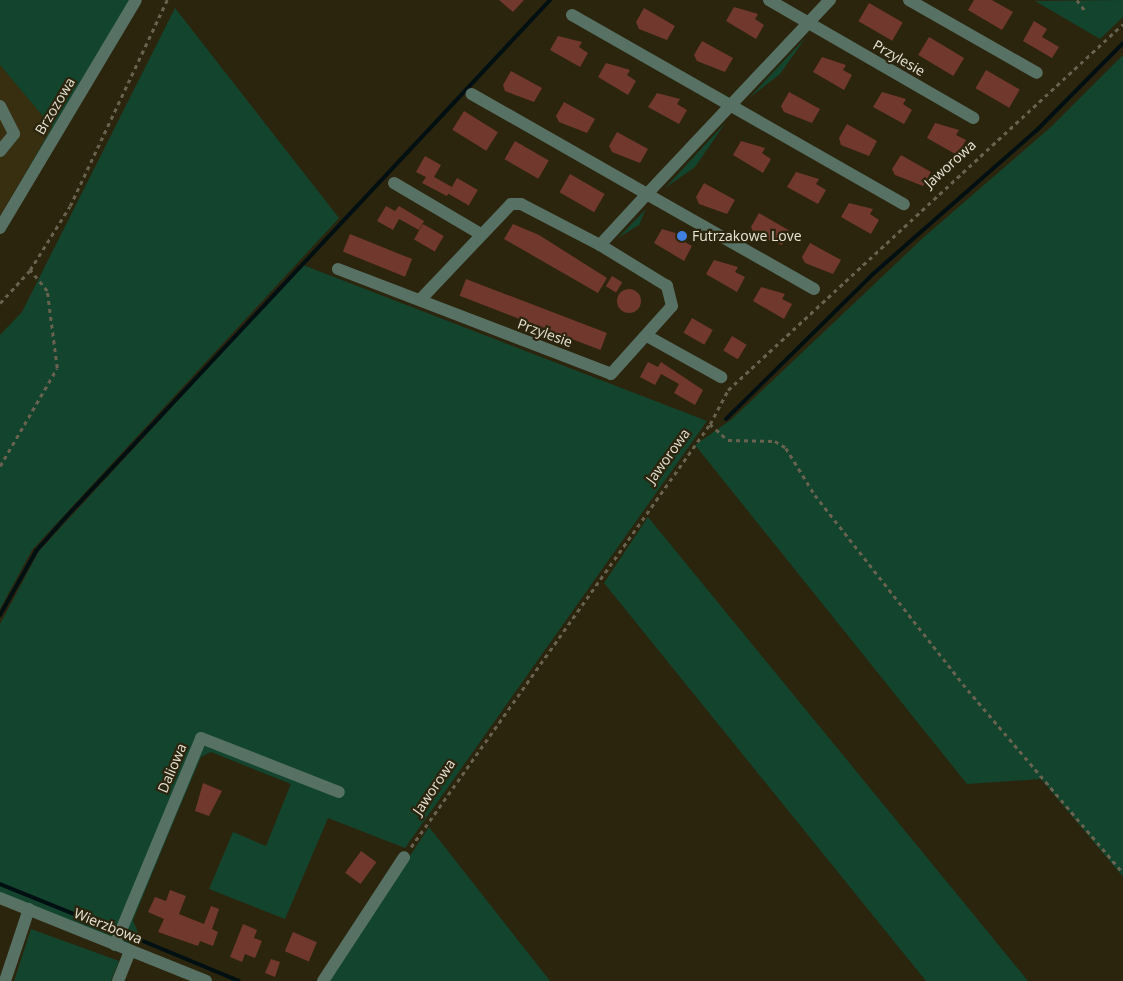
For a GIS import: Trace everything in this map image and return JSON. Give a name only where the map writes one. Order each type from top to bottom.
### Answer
[{"type":"street","name":"Brzozowa","points":[[0,228],[136,0]]},
{"type":"street","name":"Przylesie","points":[[769,0],[973,118]]},
{"type":"street","points":[[600,245],[830,0]]},
{"type":"street","points":[[909,0],[1037,73]]},
{"type":"street","points":[[572,15],[904,204]]},
{"type":"street","points":[[472,94],[814,289]]},
{"type":"street","points":[[0,106],[14,134],[0,150]]},
{"type":"street","points":[[394,183],[479,233]]},
{"type":"street","name":"Przylesie","points":[[338,269],[611,374],[672,306],[672,293],[600,245],[516,203],[479,233],[420,300]]},
{"type":"street","points":[[647,336],[721,377]]},
{"type":"street","name":"Daliowa","points":[[115,945],[201,738],[339,792]]},
{"type":"street","points":[[323,981],[404,857]]},
{"type":"street","name":"Wierzbowa","points":[[0,898],[206,981]]},
{"type":"street","points":[[6,981],[29,909]]},
{"type":"street","points":[[118,981],[130,951]]},
{"type":"path","points":[[0,303],[30,270],[70,206],[167,0]]},
{"type":"path","points":[[1077,0],[1086,12]]},
{"type":"path","name":"Jaworowa","points":[[404,857],[710,424],[738,379],[1123,24]]},
{"type":"path","points":[[0,466],[57,368],[47,292],[30,270]]},
{"type":"path","points":[[710,424],[728,440],[775,441],[786,448],[815,495],[968,690],[1123,873]]},
{"type":"shaded area","points":[[0,65],[53,127],[0,215]]},
{"type":"green space","points":[[0,0],[133,0],[0,218],[52,127],[0,65]]},
{"type":"green space","points":[[1123,0],[1123,17],[1100,39],[1035,1]]},
{"type":"green space","points":[[175,8],[339,218],[32,550],[0,609],[0,335],[22,312]]},
{"type":"green space","points":[[806,37],[780,74],[749,98]]},
{"type":"green space","points":[[1123,55],[1123,877],[1041,779],[967,784],[695,445],[732,419],[924,237],[1052,126]]},
{"type":"green space","points":[[726,122],[695,167],[665,188]]},
{"type":"green space","points":[[646,209],[639,225],[618,238]]},
{"type":"green space","points":[[303,265],[707,421],[405,848],[328,818],[285,919],[209,889],[233,832],[266,846],[291,784],[211,752],[201,757],[173,823],[133,920],[138,933],[129,946],[0,894],[0,624],[39,551]]},
{"type":"green space","points":[[648,517],[1028,981],[926,981],[604,583]]},
{"type":"green space","points":[[429,827],[550,981],[327,981]]},
{"type":"green space","points":[[31,929],[119,961],[111,981],[14,981]]},
{"type":"building","points":[[499,0],[524,0],[513,12]]},
{"type":"building","points":[[974,0],[992,0],[1013,12],[1002,30],[968,10]]},
{"type":"building","points":[[869,3],[903,22],[892,41],[858,21]]},
{"type":"building","points":[[734,7],[758,14],[755,19],[764,25],[756,39],[726,21]]},
{"type":"building","points":[[644,8],[675,26],[667,40],[639,29],[636,22]]},
{"type":"building","points":[[1034,21],[1047,29],[1042,37],[1059,47],[1052,58],[1023,41]]},
{"type":"building","points":[[558,36],[582,42],[579,47],[588,53],[580,67],[550,50]]},
{"type":"building","points":[[929,37],[964,58],[953,76],[918,55]]},
{"type":"building","points":[[702,41],[733,58],[725,72],[697,61],[694,55]]},
{"type":"building","points":[[822,57],[846,65],[843,70],[852,75],[844,90],[813,72]]},
{"type":"building","points":[[606,63],[630,70],[627,75],[636,81],[628,95],[598,77]]},
{"type":"building","points":[[986,70],[1020,90],[1009,108],[976,88]]},
{"type":"building","points":[[511,71],[542,88],[534,102],[505,91],[503,85]]},
{"type":"building","points":[[789,92],[820,109],[812,123],[784,112],[781,106]]},
{"type":"building","points":[[882,92],[906,99],[903,104],[912,110],[904,124],[873,107]]},
{"type":"building","points":[[657,93],[680,99],[677,104],[687,110],[679,124],[648,107]]},
{"type":"building","points":[[564,102],[595,119],[587,133],[559,122],[556,116]]},
{"type":"building","points":[[464,111],[498,132],[486,151],[452,130]]},
{"type":"building","points":[[935,123],[959,130],[956,135],[966,140],[957,155],[927,138]]},
{"type":"building","points":[[847,124],[877,141],[869,156],[841,145],[839,138]]},
{"type":"building","points":[[617,132],[648,149],[640,163],[612,152],[609,146]]},
{"type":"building","points":[[515,141],[549,160],[538,179],[504,159]]},
{"type":"building","points":[[741,141],[765,148],[762,153],[771,159],[763,173],[733,155]]},
{"type":"building","points":[[901,155],[931,172],[923,186],[895,175],[892,169]]},
{"type":"building","points":[[425,156],[441,165],[434,177],[452,187],[447,196],[422,183],[426,177],[416,172]]},
{"type":"building","points":[[796,172],[819,179],[816,184],[826,190],[818,204],[787,187]]},
{"type":"building","points":[[570,174],[605,194],[594,212],[560,192]]},
{"type":"building","points":[[457,178],[478,190],[469,206],[448,194]]},
{"type":"building","points":[[704,183],[735,200],[727,214],[699,204],[696,197]]},
{"type":"building","points":[[849,203],[873,209],[870,214],[879,220],[871,234],[841,217]]},
{"type":"building","points":[[386,206],[395,211],[399,206],[424,221],[419,230],[399,219],[393,230],[377,221]]},
{"type":"building","points":[[759,213],[790,231],[782,245],[754,234],[751,227]]},
{"type":"building","points":[[423,224],[444,236],[435,252],[414,240]]},
{"type":"building","points":[[513,224],[539,235],[607,278],[598,293],[504,239]]},
{"type":"building","points":[[662,229],[685,236],[683,241],[692,246],[684,261],[654,243]]},
{"type":"building","points":[[350,234],[412,259],[405,277],[343,252]]},
{"type":"building","points":[[810,243],[841,260],[833,274],[805,263],[802,257]]},
{"type":"building","points":[[714,260],[738,267],[735,272],[745,277],[737,292],[706,274]]},
{"type":"building","points":[[612,276],[622,282],[616,292],[606,286]]},
{"type":"building","points":[[466,279],[607,333],[601,350],[460,296]]},
{"type":"building","points":[[761,287],[785,294],[782,299],[792,304],[784,319],[753,301]]},
{"type":"building","points":[[629,289],[634,290],[640,296],[640,306],[634,312],[629,313],[624,312],[618,306],[617,301],[618,296],[624,290]]},
{"type":"building","points":[[692,318],[713,330],[704,345],[684,333]]},
{"type":"building","points":[[732,336],[747,345],[738,359],[723,351]]},
{"type":"building","points":[[648,362],[658,367],[661,362],[703,390],[695,405],[674,393],[679,384],[661,374],[655,385],[640,377]]},
{"type":"building","points":[[203,783],[222,791],[209,816],[195,811]]},
{"type":"building","points":[[361,851],[376,862],[361,884],[345,873]]},
{"type":"building","points":[[170,890],[186,896],[179,914],[204,924],[211,906],[219,909],[212,929],[218,932],[213,946],[200,941],[198,946],[158,932],[164,919],[148,912],[155,897],[166,901]]},
{"type":"building","points":[[243,924],[257,930],[254,938],[262,941],[255,958],[245,954],[242,962],[230,957]]},
{"type":"building","points":[[293,932],[317,942],[309,961],[285,951]]},
{"type":"building","points":[[271,959],[280,962],[275,977],[265,973]]},
{"type":"waterway","points":[[0,615],[36,551],[67,516],[550,0]]},
{"type":"waterway","points":[[726,419],[873,274],[1036,131],[1123,43]]},
{"type":"waterway","points":[[0,884],[111,929]]},
{"type":"waterway","points":[[126,934],[239,981]]},
{"type":"place","name":"Futrzakowe Love","points":[[682,236]]}]
